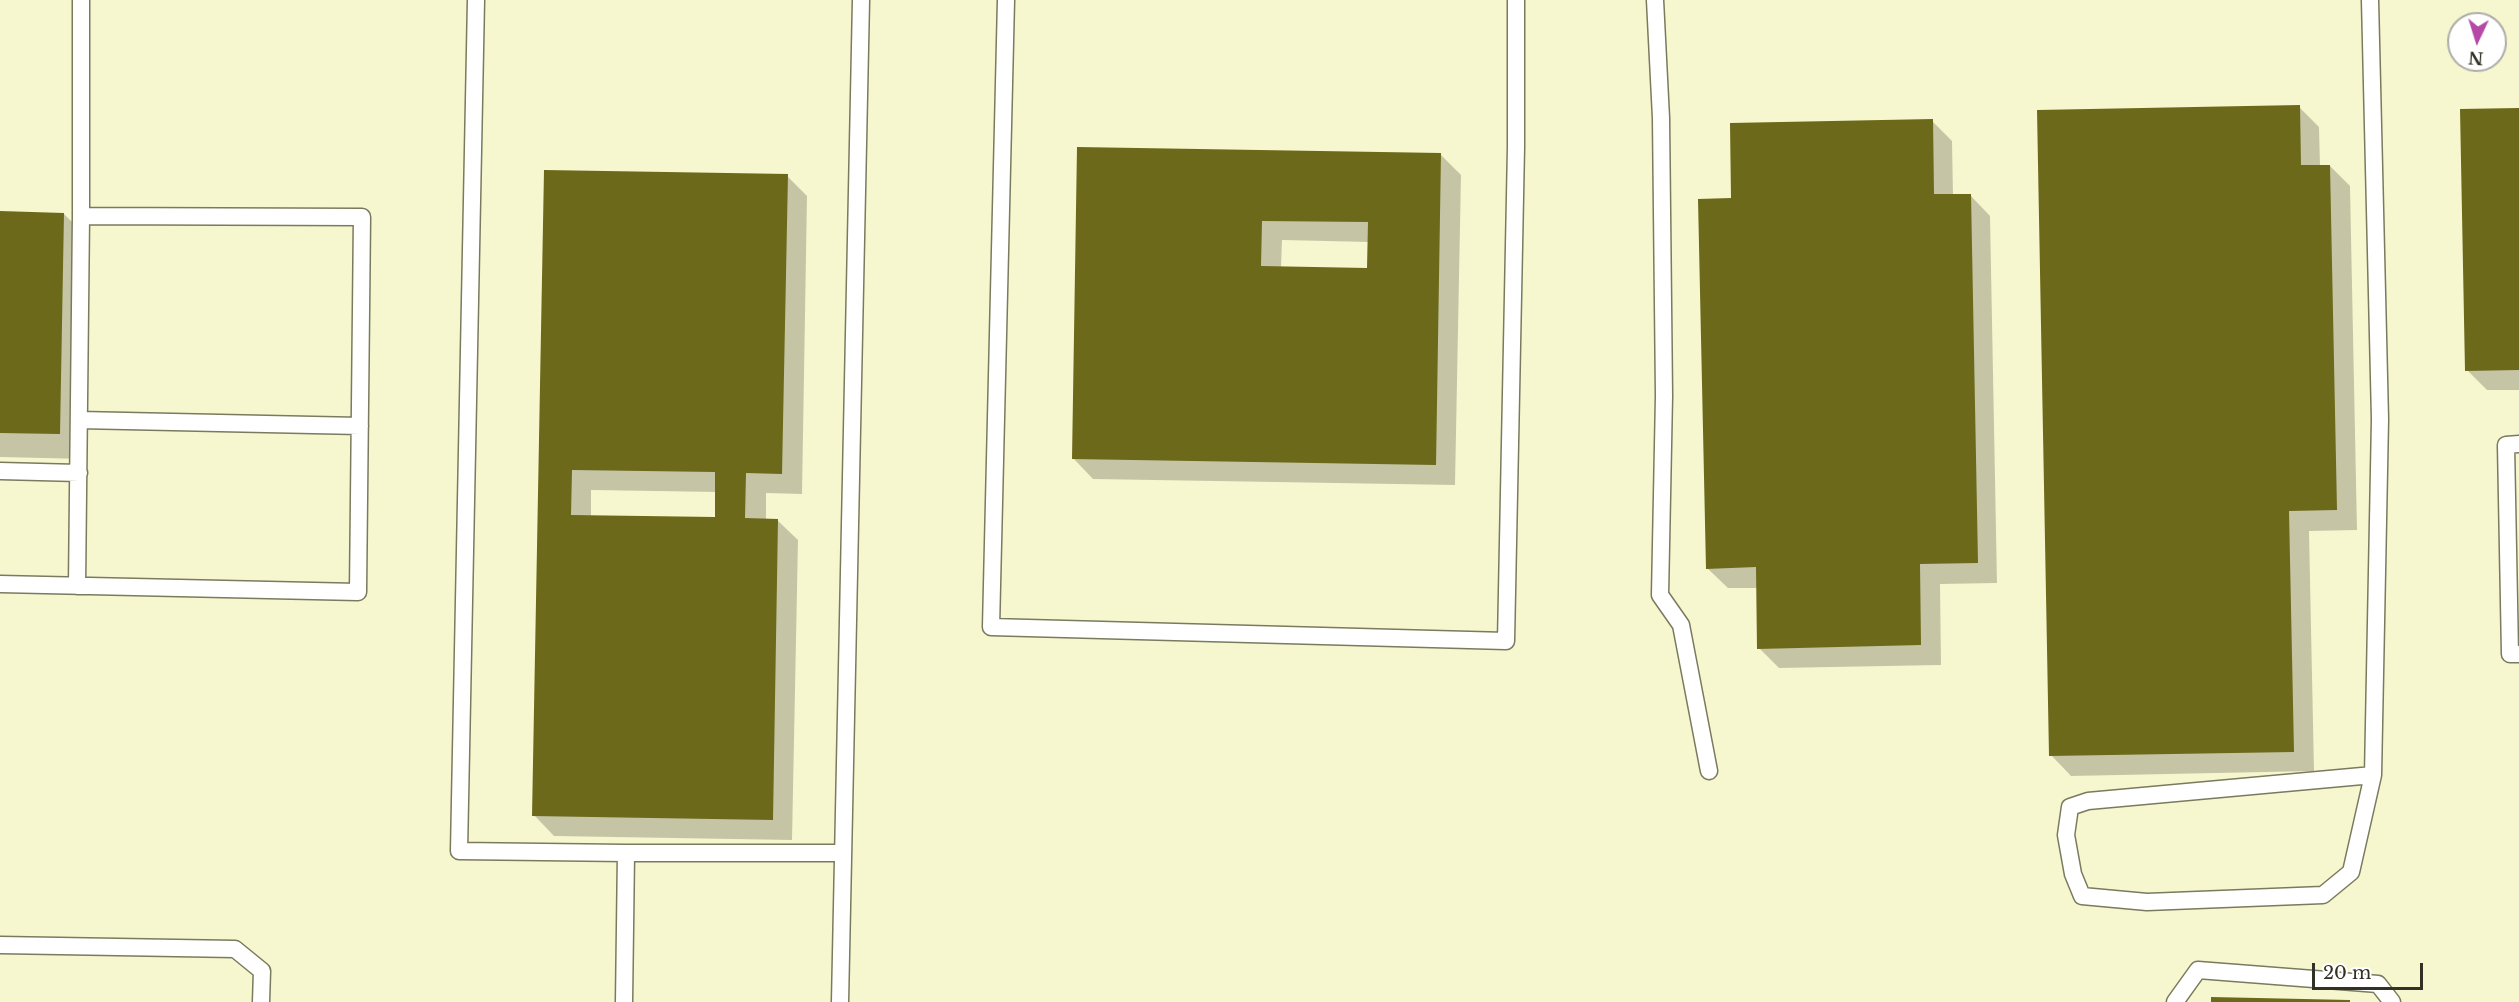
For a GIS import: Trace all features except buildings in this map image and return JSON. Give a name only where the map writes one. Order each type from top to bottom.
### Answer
[{"type":"lane","points":[[77,586],[81,0]]},
{"type":"lane","points":[[476,0],[459,851],[843,853]]},
{"type":"lane","points":[[840,1002],[861,0]]},
{"type":"lane","points":[[1006,0],[991,627],[1506,641],[1516,147],[1516,0]]},
{"type":"lane","points":[[1655,0],[1662,164],[1664,396],[1660,595],[1681,626],[1709,771]]},
{"type":"lane","points":[[2370,0],[2380,419],[2373,775],[2350,872],[2323,896],[2147,902],[2082,896],[2073,874],[2066,835],[2070,807],[2088,801],[2373,775]]},
{"type":"lane","points":[[0,584],[358,592],[362,217],[81,216]]},
{"type":"lane","points":[[79,420],[360,426]]},
{"type":"lane","points":[[2519,444],[2506,444],[2510,654],[2519,654]]},
{"type":"lane","points":[[0,471],[78,473]]},
{"type":"lane","points":[[624,1002],[626,853]]},
{"type":"lane","points":[[0,945],[235,949],[262,971],[261,1002]]},
{"type":"lane","points":[[2175,1002],[2198,970],[2378,984],[2392,1002]]},
{"type":"shaded area","points":[[0,0],[2519,0],[2519,1002],[0,1002]]}]
